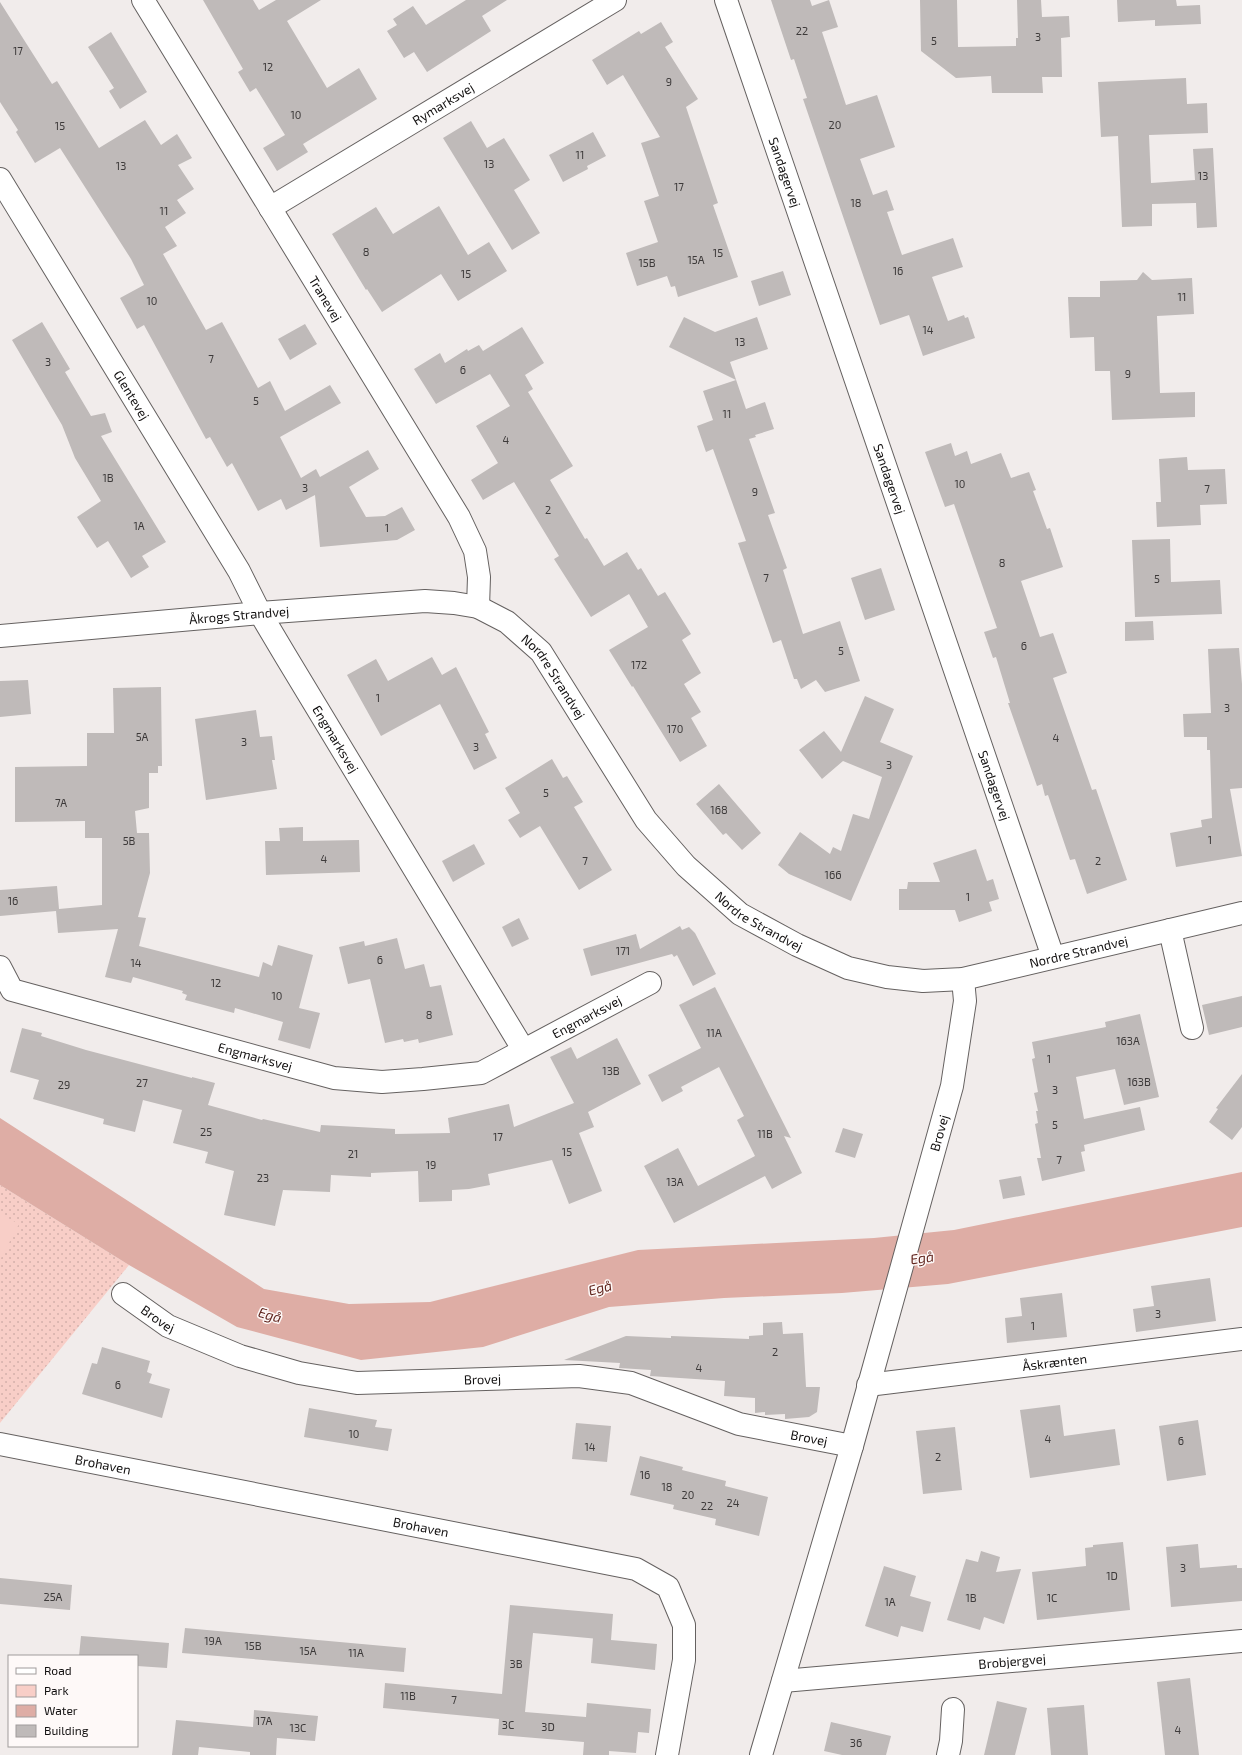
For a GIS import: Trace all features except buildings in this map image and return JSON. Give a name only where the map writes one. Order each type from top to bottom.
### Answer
[{"type":"street","name":"Tranevej","points":[[143,0],[459,517],[475,551],[479,577],[478,607]]},
{"type":"street","name":"Rymarksvej","points":[[270,208],[615,0]]},
{"type":"street","name":"Sandagervej","points":[[726,0],[1053,957]]},
{"type":"street","name":"Glentevej","points":[[0,179],[239,571],[260,613]]},
{"type":"street","name":"Åkrogs Strandvej","points":[[0,636],[260,613],[425,601],[454,603],[478,607]]},
{"type":"street","name":"Nordre Strandvej","points":[[478,607],[507,622],[541,652],[646,820],[686,866],[740,914],[797,945],[848,968],[887,977],[923,981],[963,978],[1242,913]]},
{"type":"street","name":"Engmarksvej","points":[[260,613],[523,1049]]},
{"type":"street","points":[[1170,930],[1192,1028]]},
{"type":"street","name":"Engmarksvej","points":[[0,967],[12,990],[334,1078],[382,1082],[423,1080],[480,1073],[650,983]]},
{"type":"street","name":"Brovej","points":[[761,1755],[852,1446],[891,1300],[952,1086],[965,1001],[963,978]]},
{"type":"street","name":"Brovej","points":[[123,1294],[168,1326],[240,1356],[299,1373],[357,1383],[579,1376],[631,1383],[739,1424],[852,1446]]},
{"type":"street","name":"Åskrænten","points":[[868,1385],[1242,1339]]},
{"type":"street","name":"Brohaven","points":[[0,1444],[636,1569],[668,1587],[684,1625],[684,1660],[667,1755]]},
{"type":"street","name":"Brobjergvej","points":[[782,1681],[1242,1641]]},
{"type":"street","points":[[948,1755],[951,1741],[953,1709]]},
{"type":"green space","points":[[0,1185],[129,1265],[0,1423]]},
{"type":"green space","points":[[0,1214],[19,1224],[0,1260]]},
{"type":"water","name":"Egå","points":[[0,1118],[264,1289],[349,1304],[430,1302],[638,1250],[874,1238],[954,1230],[1242,1172],[1242,1227],[948,1284],[842,1293],[724,1298],[609,1307],[483,1347],[361,1360],[237,1327],[129,1265],[0,1185]]}]
